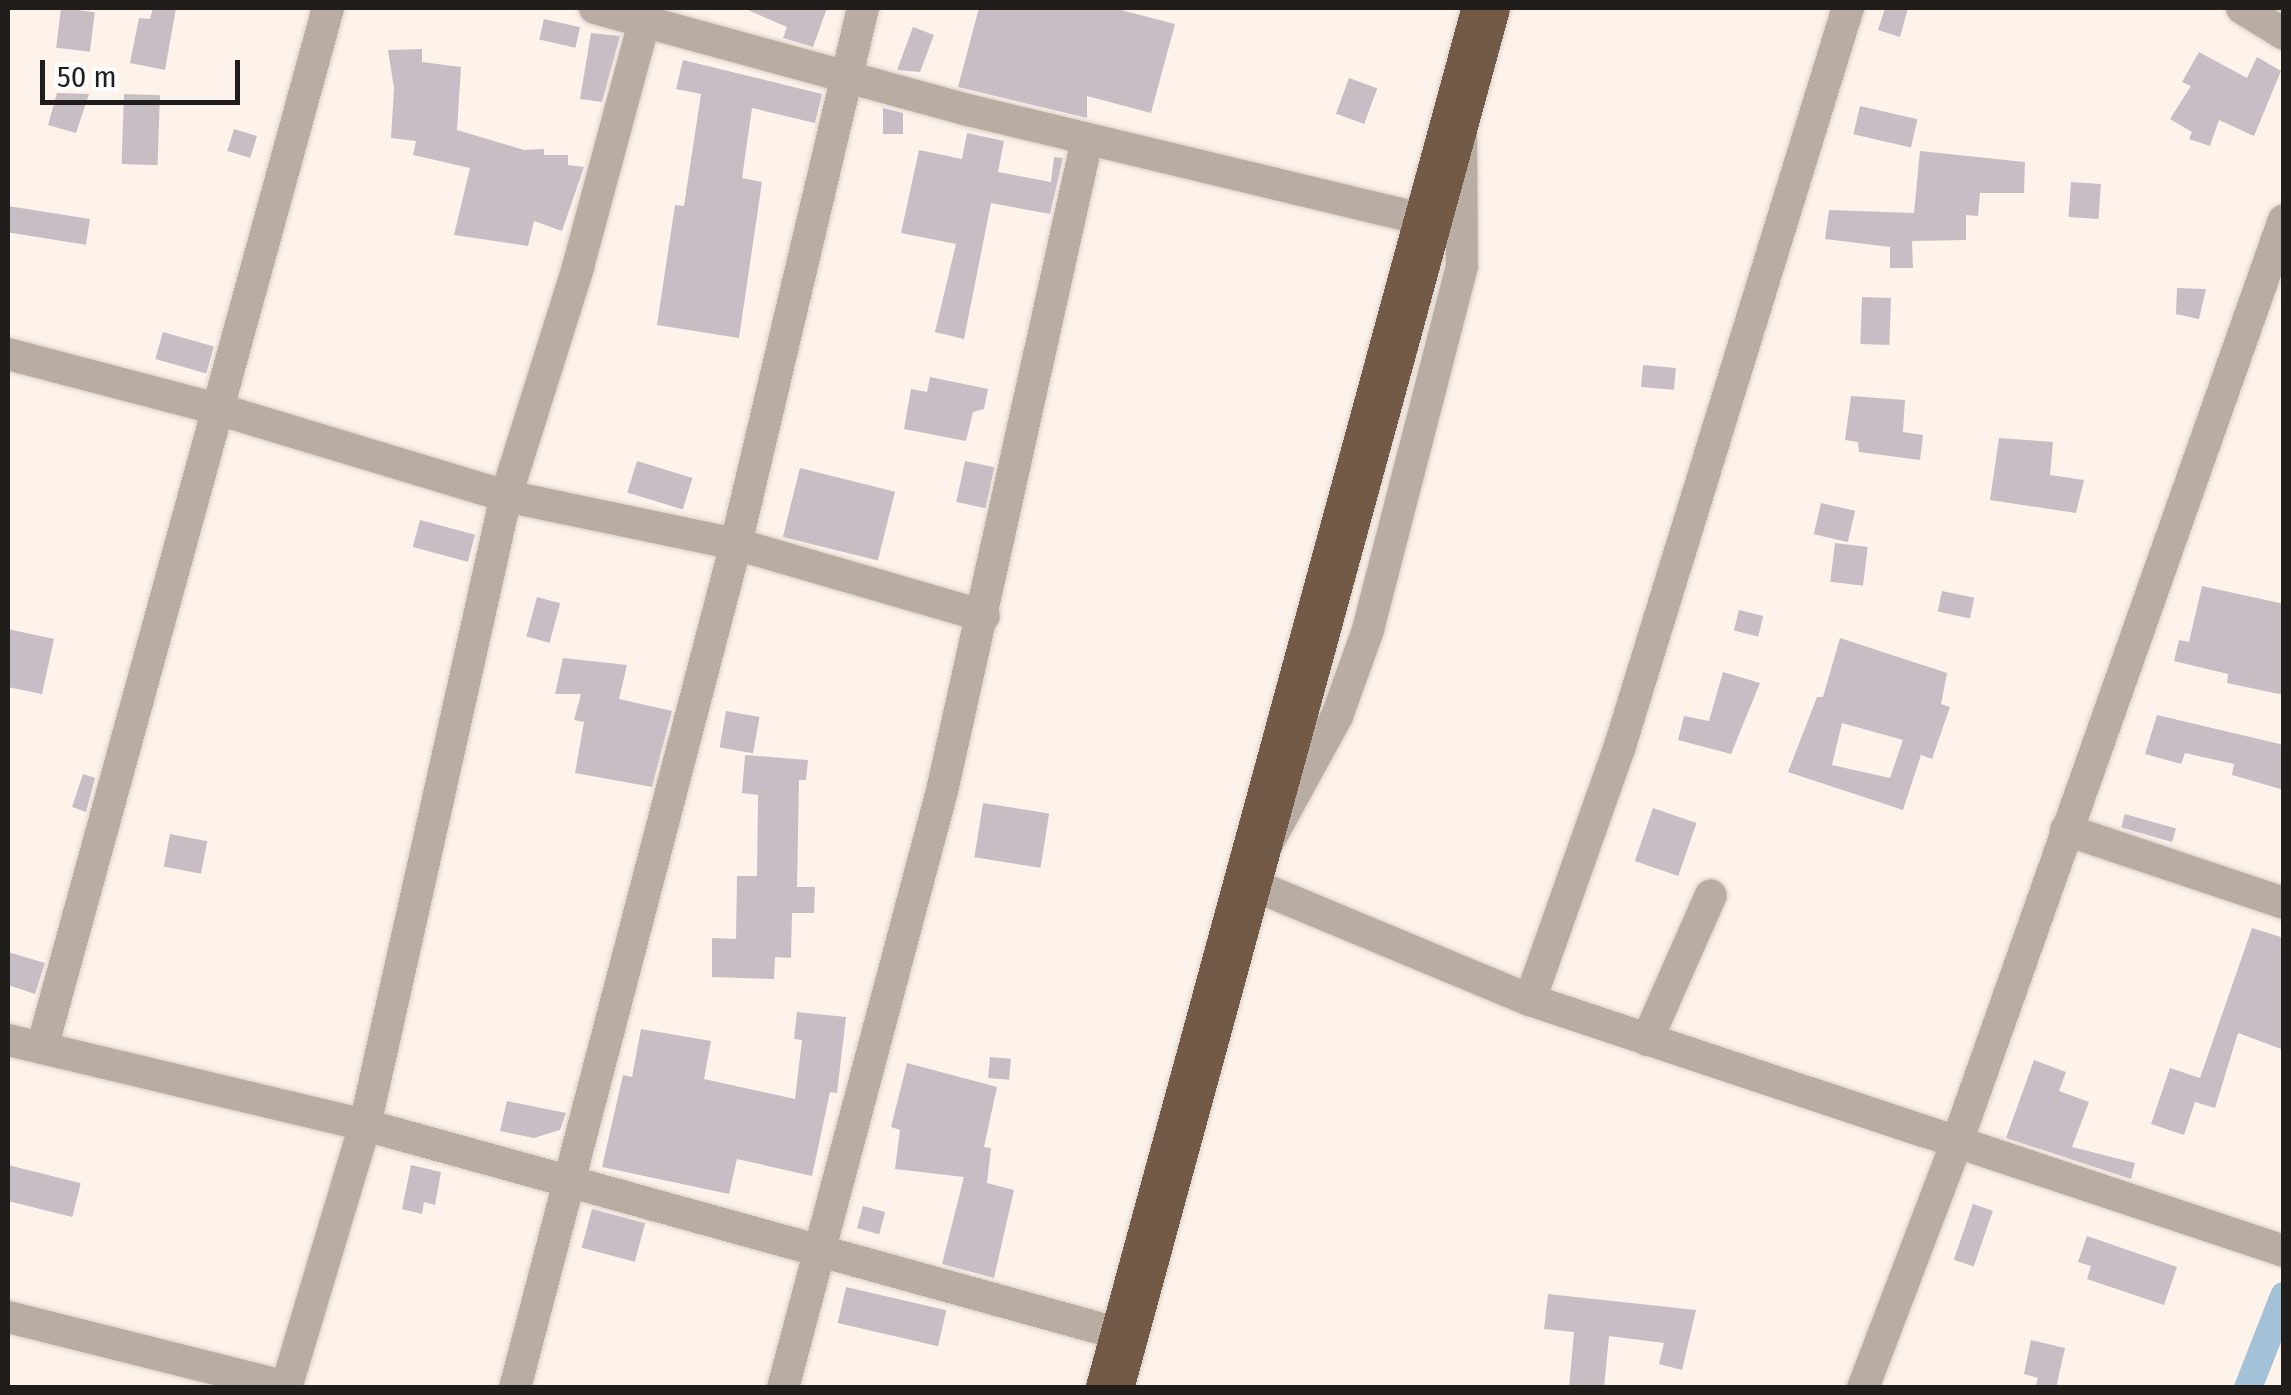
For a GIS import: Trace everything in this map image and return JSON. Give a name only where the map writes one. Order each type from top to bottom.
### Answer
[{"type":"highway","points":[[1110,1388],[1486,8]]},
{"type":"street","points":[[42,1048],[221,410],[328,8]]},
{"type":"street","points":[[595,8],[646,13],[846,78],[1086,140],[1426,220]]},
{"type":"street","points":[[515,1388],[736,544],[863,8]]},
{"type":"street","points":[[1530,1000],[1618,749],[1848,8]]},
{"type":"street","points":[[2242,8],[2284,34]]},
{"type":"street","points":[[8,1317],[286,1387],[365,1125],[506,496],[578,268],[646,13]]},
{"type":"street","points":[[1458,105],[1462,266],[1368,630],[1337,716],[1246,882],[1530,1000],[1956,1145],[2284,1250]]},
{"type":"street","points":[[783,1388],[984,616],[1086,140]]},
{"type":"street","points":[[1863,1388],[1956,1145],[2284,220]]},
{"type":"street","points":[[8,354],[221,410],[506,496],[736,544],[984,616]]},
{"type":"street","points":[[2066,830],[2284,903]]},
{"type":"street","points":[[1647,1040],[1711,895]]},
{"type":"street","points":[[8,1040],[365,1125],[820,1255],[1124,1334]]},
{"type":"building","points":[[61,8],[95,12],[90,52],[56,48]]},
{"type":"building","points":[[153,8],[176,8],[165,70],[130,63],[139,18],[150,19]]},
{"type":"building","points":[[743,8],[827,8],[813,47],[783,38],[787,27]]},
{"type":"building","points":[[979,8],[1113,8],[1175,24],[1151,113],[1087,96],[1087,118],[958,87]]},
{"type":"building","points":[[1885,8],[1908,8],[1900,37],[1878,30]]},
{"type":"building","points":[[544,19],[580,27],[575,48],[539,39]]},
{"type":"building","points":[[913,27],[934,35],[920,72],[897,70]]},
{"type":"building","points":[[591,33],[620,36],[602,102],[580,99]]},
{"type":"building","points":[[422,49],[422,62],[461,67],[457,130],[524,150],[544,149],[544,155],[568,155],[568,165],[584,167],[562,231],[534,221],[528,246],[454,235],[470,168],[413,155],[416,141],[391,138],[394,88],[388,50]]},
{"type":"building","points":[[2199,52],[2247,78],[2257,57],[2281,71],[2254,136],[2219,120],[2210,146],[2189,139],[2192,132],[2170,119],[2191,86],[2182,82]]},
{"type":"building","points":[[683,60],[822,94],[815,123],[752,108],[742,178],[762,182],[739,338],[657,325],[675,205],[684,206],[701,94],[676,89]]},
{"type":"building","points":[[1349,78],[1377,88],[1364,124],[1336,114]]},
{"type":"building","points":[[57,93],[89,94],[76,133],[48,125]]},
{"type":"building","points":[[124,94],[160,95],[158,165],[122,164]]},
{"type":"building","points":[[1860,106],[1917,119],[1911,148],[1853,134]]},
{"type":"building","points":[[883,108],[903,113],[903,134],[883,134]]},
{"type":"building","points":[[234,129],[257,136],[250,158],[227,151]]},
{"type":"building","points":[[967,133],[1004,141],[998,172],[1051,182],[1054,157],[1063,158],[1050,214],[991,203],[964,339],[935,332],[956,244],[901,233],[919,150],[962,159]]},
{"type":"building","points":[[1920,151],[2025,162],[2024,193],[1980,193],[1978,216],[1966,215],[1966,240],[1912,241],[1913,268],[1890,268],[1890,247],[1825,239],[1829,210],[1914,213]]},
{"type":"building","points":[[2071,182],[2101,184],[2098,219],[2069,217]]},
{"type":"building","points":[[8,206],[90,219],[86,245],[8,232]]},
{"type":"building","points":[[2177,288],[2206,289],[2199,319],[2176,314]]},
{"type":"building","points":[[1862,297],[1891,298],[1889,345],[1860,344]]},
{"type":"building","points":[[163,332],[214,347],[206,374],[155,359]]},
{"type":"building","points":[[1643,365],[1676,368],[1674,390],[1641,387]]},
{"type":"building","points":[[930,377],[988,389],[984,409],[973,412],[966,441],[904,429],[911,389],[927,392]]},
{"type":"building","points":[[1851,396],[1905,400],[1903,432],[1923,435],[1920,460],[1859,452],[1858,442],[1845,440]]},
{"type":"building","points":[[1999,438],[2053,442],[2050,475],[2084,480],[2076,513],[1990,500]]},
{"type":"building","points":[[637,461],[692,478],[683,510],[627,493]]},
{"type":"building","points":[[965,461],[994,467],[986,508],[956,502]]},
{"type":"building","points":[[800,468],[895,492],[878,561],[783,537]]},
{"type":"building","points":[[1821,503],[1855,511],[1848,542],[1814,534]]},
{"type":"building","points":[[420,520],[475,535],[468,562],[413,547]]},
{"type":"building","points":[[1835,543],[1868,547],[1863,586],[1830,582]]},
{"type":"building","points":[[2202,586],[2284,604],[2284,695],[2227,683],[2228,674],[2174,661],[2179,640],[2189,642]]},
{"type":"building","points":[[1942,591],[1974,598],[1970,618],[1938,612]]},
{"type":"building","points":[[537,597],[560,603],[550,643],[526,637]]},
{"type":"building","points":[[1739,610],[1763,616],[1758,636],[1734,630]]},
{"type":"building","points":[[8,629],[54,639],[42,694],[8,687]]},
{"type":"building","points":[[1840,638],[1947,673],[1941,704],[1950,707],[1932,759],[1921,755],[1903,810],[1788,772],[1817,697],[1823,697]],"holes":[[[1842,723],[1903,740],[1890,778],[1832,765]]]},
{"type":"building","points":[[563,658],[627,665],[619,699],[672,711],[652,787],[575,773],[584,722],[574,720],[581,694],[555,694]]},
{"type":"building","points":[[1723,672],[1760,683],[1731,754],[1678,740],[1684,716],[1709,721]]},
{"type":"building","points":[[726,711],[759,717],[753,753],[720,747]]},
{"type":"building","points":[[2157,715],[2284,745],[2284,790],[2232,775],[2234,764],[2185,753],[2181,764],[2145,754]]},
{"type":"building","points":[[745,755],[808,760],[806,780],[799,780],[797,887],[815,887],[814,913],[792,913],[791,958],[775,957],[774,979],[712,977],[712,938],[736,939],[737,876],[757,876],[758,795],[742,793]]},
{"type":"building","points":[[83,774],[95,778],[86,812],[72,807]]},
{"type":"building","points":[[983,803],[1049,813],[1041,868],[974,857]]},
{"type":"building","points":[[1653,808],[1696,823],[1678,876],[1635,861]]},
{"type":"building","points":[[2125,814],[2176,829],[2172,842],[2121,827]]},
{"type":"building","points":[[170,834],[207,841],[201,874],[164,866]]},
{"type":"building","points":[[2252,928],[2284,938],[2284,1050],[2238,1033],[2215,1108],[2195,1102],[2184,1135],[2151,1124],[2170,1068],[2200,1078]]},
{"type":"building","points":[[8,952],[45,963],[35,994],[8,985]]},
{"type":"building","points":[[797,1012],[846,1017],[837,1093],[830,1092],[812,1176],[737,1159],[729,1194],[602,1167],[623,1075],[632,1077],[641,1029],[711,1041],[704,1079],[795,1099],[802,1040],[794,1039]]},
{"type":"building","points":[[990,1057],[1011,1059],[1009,1080],[988,1078]]},
{"type":"building","points":[[2034,1060],[2066,1072],[2059,1091],[2089,1102],[2072,1147],[2135,1163],[2131,1179],[2006,1138]]},
{"type":"building","points":[[907,1063],[997,1087],[984,1147],[991,1148],[987,1183],[1014,1190],[994,1278],[942,1264],[964,1177],[895,1169],[900,1130],[891,1127]]},
{"type":"building","points":[[507,1101],[566,1113],[560,1130],[534,1138],[500,1131]]},
{"type":"building","points":[[8,1165],[81,1183],[72,1217],[8,1201]]},
{"type":"building","points":[[411,1165],[441,1172],[435,1205],[424,1202],[422,1214],[402,1209]]},
{"type":"building","points":[[1973,1204],[1993,1211],[1974,1267],[1954,1260]]},
{"type":"building","points":[[863,1206],[885,1212],[879,1234],[857,1228]]},
{"type":"building","points":[[592,1209],[645,1223],[635,1262],[582,1248]]},
{"type":"building","points":[[2087,1236],[2177,1267],[2164,1305],[2087,1279],[2091,1266],[2078,1262]]},
{"type":"building","points":[[846,1287],[946,1310],[938,1346],[838,1323]]},
{"type":"building","points":[[1548,1294],[1696,1310],[1682,1370],[1659,1364],[1664,1343],[1609,1336],[1604,1388],[1569,1388],[1574,1332],[1544,1329]]},
{"type":"building","points":[[2031,1340],[2065,1348],[2056,1388],[2035,1388],[2038,1378],[2024,1374]]},
{"type":"waterway","points":[[2248,1388],[2284,1296]]}]
